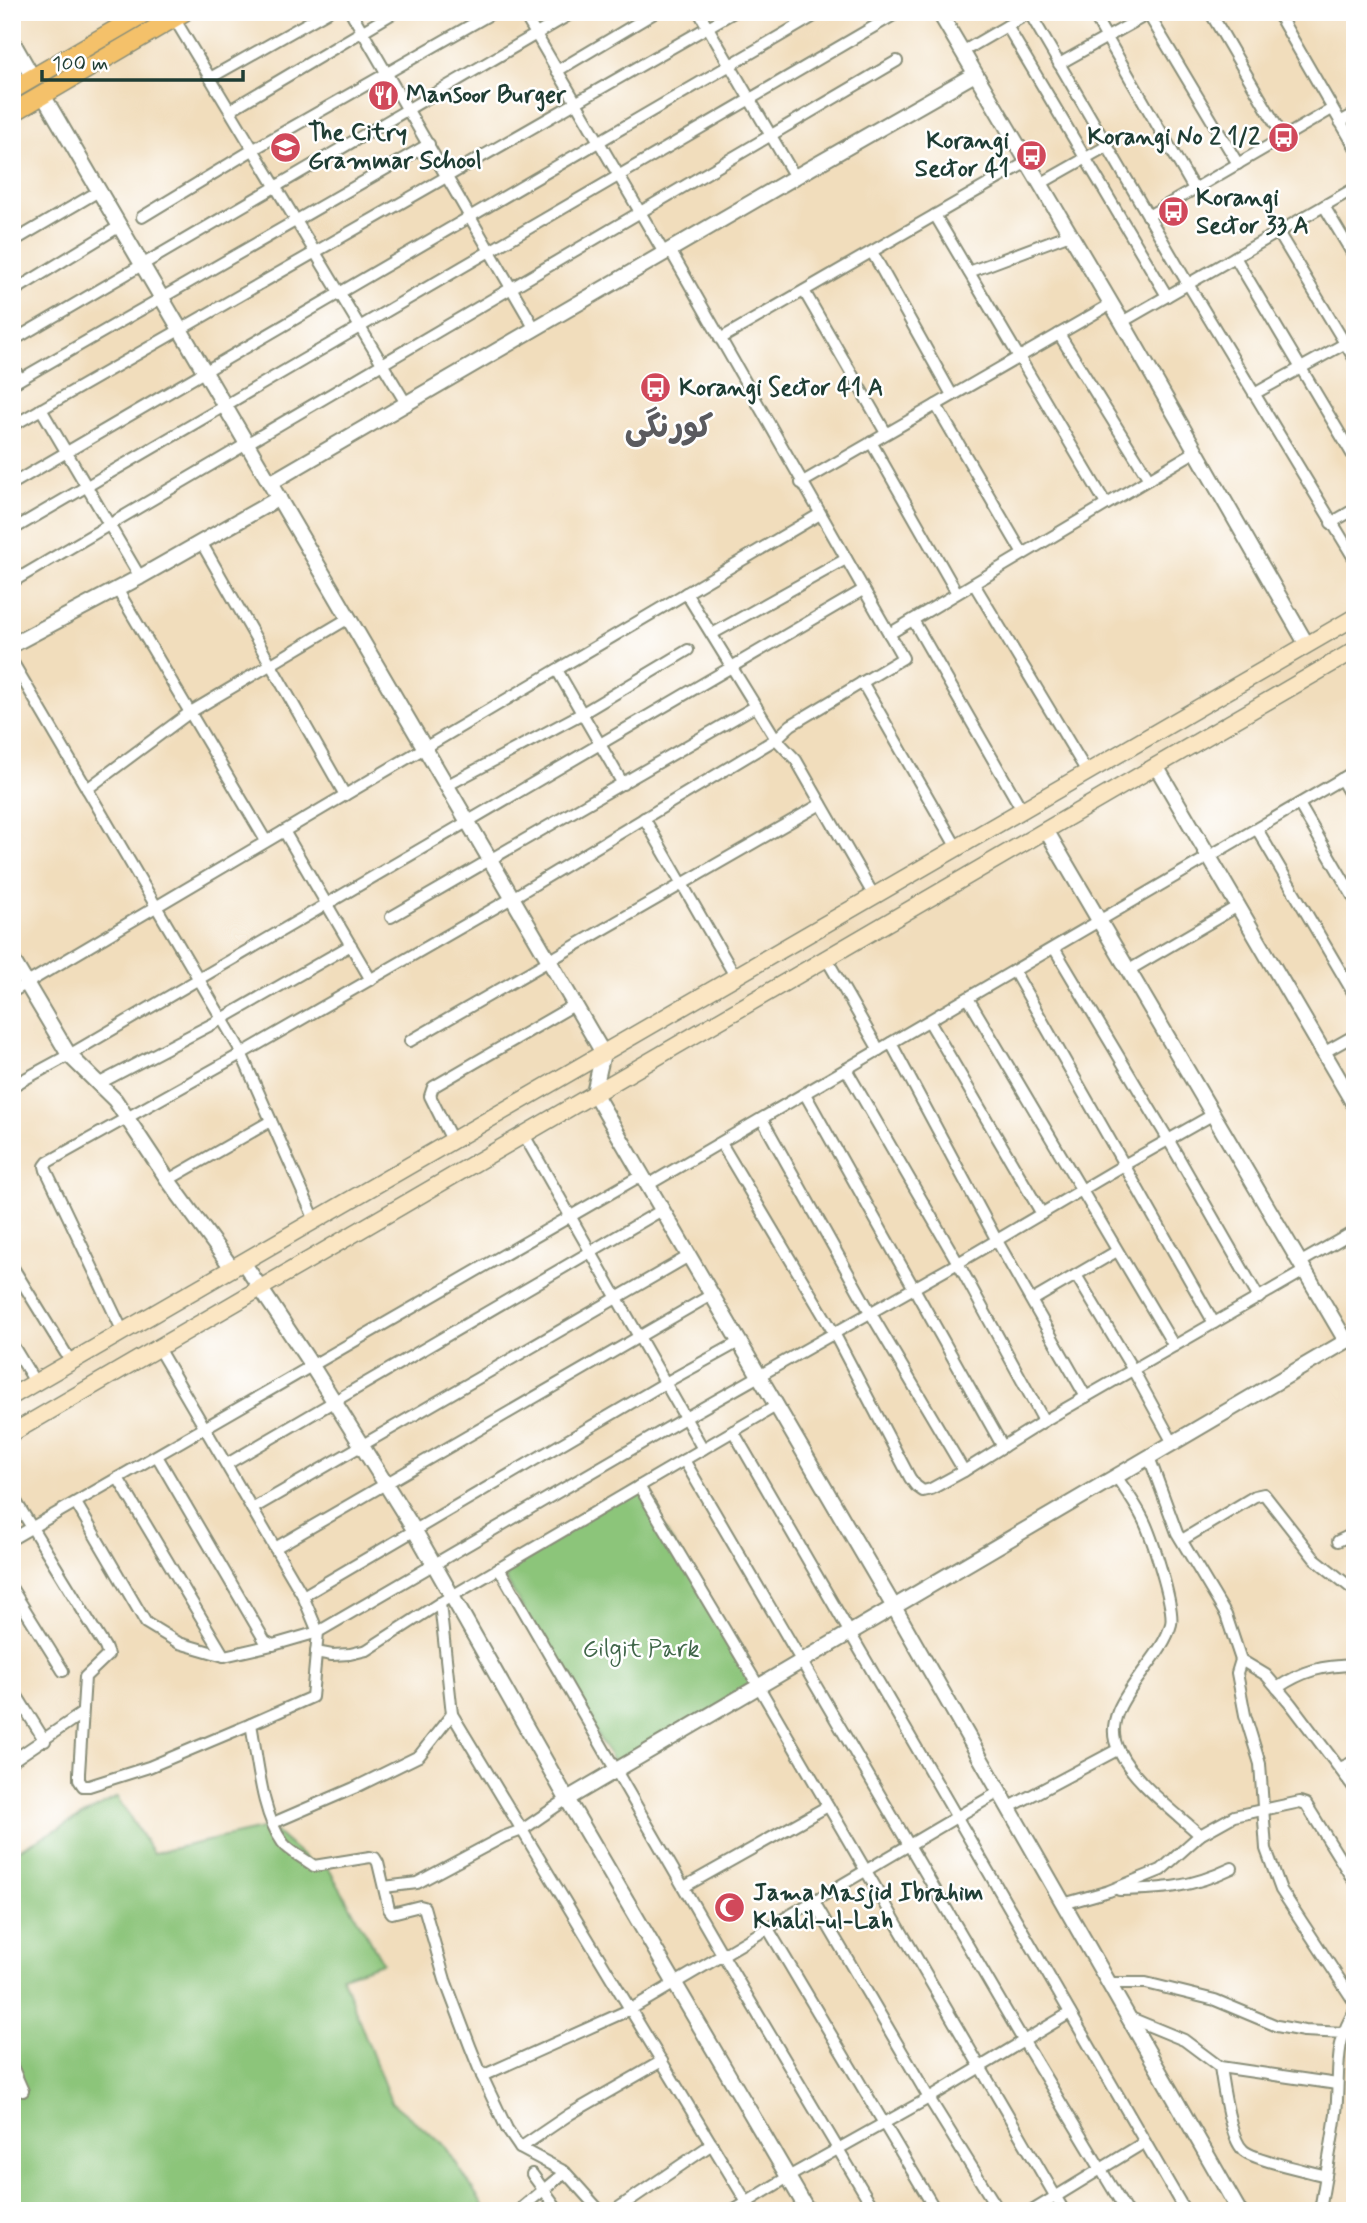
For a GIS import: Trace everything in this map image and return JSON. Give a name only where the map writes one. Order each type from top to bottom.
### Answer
[{"type":"main road","points":[[12,90],[146,12]]},
{"type":"main road","points":[[12,113],[179,15]]},
{"type":"main road","points":[[12,1396],[1355,617]]},
{"type":"main road","points":[[12,1433],[1355,650]]},
{"type":"street","points":[[211,78],[327,12]]},
{"type":"street","points":[[351,12],[535,329]]},
{"type":"street","points":[[230,110],[395,12]]},
{"type":"street","points":[[142,217],[254,149],[494,12]]},
{"type":"street","points":[[123,1332],[45,1166],[55,1157],[127,1119],[512,898],[776,739],[791,725],[903,658],[720,340],[640,212],[523,12]]},
{"type":"street","points":[[12,341],[575,12]]},
{"type":"street","points":[[557,71],[656,12]]},
{"type":"street","points":[[699,12],[794,177]]},
{"type":"street","points":[[12,426],[734,12]]},
{"type":"street","points":[[12,484],[821,12]]},
{"type":"street","points":[[12,530],[899,12]]},
{"type":"street","points":[[939,12],[1122,322],[1307,645]]},
{"type":"street","points":[[1092,12],[1194,189]]},
{"type":"street","points":[[1210,12],[1283,137]]},
{"type":"street","points":[[1277,12],[1355,147]]},
{"type":"street","points":[[962,52],[1029,13],[1188,284],[1355,560]]},
{"type":"street","points":[[1059,64],[1149,13],[1238,164]]},
{"type":"street","points":[[179,15],[211,78],[407,405]]},
{"type":"street","points":[[1007,26],[1167,296]]},
{"type":"street","points":[[12,41],[33,78]]},
{"type":"street","points":[[12,582],[897,61]]},
{"type":"street","points":[[270,483],[975,74]]},
{"type":"street","points":[[43,95],[603,1053],[594,1093],[894,1607],[1239,2211]]},
{"type":"street","points":[[1148,216],[1332,108]]},
{"type":"street","points":[[1340,122],[1355,114]]},
{"type":"street","points":[[12,365],[16,382],[429,144]]},
{"type":"street","points":[[1040,184],[1107,146]]},
{"type":"street","points":[[720,340],[1027,162]]},
{"type":"street","points":[[1122,322],[1355,188]]},
{"type":"street","points":[[12,242],[99,191]]},
{"type":"street","points":[[1324,206],[1355,257]]},
{"type":"street","points":[[935,215],[1106,504]]},
{"type":"street","points":[[12,292],[120,226]]},
{"type":"street","points":[[1278,232],[1350,341],[1355,360]]},
{"type":"street","points":[[969,272],[1070,234]]},
{"type":"street","points":[[872,252],[952,396]]},
{"type":"street","points":[[1235,257],[1355,459]]},
{"type":"street","points":[[804,291],[886,433]]},
{"type":"street","points":[[801,482],[1111,304]]},
{"type":"street","points":[[1059,334],[1149,479]]},
{"type":"street","points":[[1254,394],[1350,341]]},
{"type":"street","points":[[936,405],[1023,554]]},
{"type":"street","points":[[41,409],[140,577]]},
{"type":"street","points":[[871,442],[957,593]]},
{"type":"street","points":[[889,634],[1196,451]]},
{"type":"street","points":[[12,645],[140,577],[279,498]]},
{"type":"street","points":[[1331,523],[1355,509]]},
{"type":"street","points":[[12,992],[820,514]]},
{"type":"street","points":[[201,542],[345,795]]},
{"type":"street","points":[[712,634],[846,559]]},
{"type":"street","points":[[974,583],[1087,772]]},
{"type":"street","points":[[117,589],[266,841]]},
{"type":"street","points":[[12,1086],[863,590]]},
{"type":"street","points":[[686,593],[776,739],[796,760],[874,895]]},
{"type":"street","points":[[87,789],[189,713],[349,618]]},
{"type":"street","points":[[913,620],[1022,810]]},
{"type":"street","points":[[446,786],[581,714],[688,650]]},
{"type":"street","points":[[12,661],[241,1054],[315,1220]]},
{"type":"street","points":[[556,670],[623,784]]},
{"type":"street","points":[[862,682],[957,848]]},
{"type":"street","points":[[391,917],[756,706]]},
{"type":"street","points":[[1156,766],[1355,1106]]},
{"type":"street","points":[[12,1539],[570,1217],[721,1143],[1355,772]]},
{"type":"street","points":[[1341,779],[1355,803]]},
{"type":"street","points":[[410,1041],[821,804]]},
{"type":"street","points":[[1299,804],[1355,900]]},
{"type":"street","points":[[644,818],[735,976]]},
{"type":"street","points":[[1257,829],[1355,996]]},
{"type":"street","points":[[384,1887],[417,1883],[503,1837],[522,1830],[567,1800],[1350,1338],[1303,1266],[1046,830]]},
{"type":"street","points":[[284,831],[371,980]]},
{"type":"street","points":[[1129,970],[1238,906]]},
{"type":"street","points":[[98,1084],[222,1019],[351,945]]},
{"type":"street","points":[[1054,948],[1259,1298]]},
{"type":"street","points":[[826,958],[879,1050]]},
{"type":"street","points":[[12,959],[69,1055],[115,1100],[168,1180],[260,1289],[363,1446],[415,1531],[433,1564],[447,1599],[808,2211]]},
{"type":"street","points":[[1014,971],[1214,1323]]},
{"type":"street","points":[[968,998],[1174,1346]]},
{"type":"street","points":[[453,1140],[430,1096],[433,1087],[574,1005]]},
{"type":"street","points":[[929,1021],[1042,1214]]},
{"type":"street","points":[[1323,1053],[1355,1035]]},
{"type":"street","points":[[891,1043],[996,1240],[1033,1300],[1086,1397]]},
{"type":"street","points":[[846,1069],[958,1263],[1044,1421]]},
{"type":"street","points":[[805,1094],[1003,1447]]},
{"type":"street","points":[[76,1503],[146,1623],[179,1643],[224,1656],[318,1632],[1214,1114]]},
{"type":"street","points":[[762,1119],[870,1312],[964,1471]]},
{"type":"street","points":[[168,1180],[271,1121]]},
{"type":"street","points":[[524,1135],[703,1449]]},
{"type":"street","points":[[721,1143],[834,1334],[916,1486],[923,1491],[964,1471],[1044,1421],[1259,1298],[1355,1231]]},
{"type":"street","points":[[227,1464],[662,1210]]},
{"type":"street","points":[[1033,1300],[1117,1251]]},
{"type":"street","points":[[253,1509],[689,1256]]},
{"type":"street","points":[[12,1266],[71,1362]]},
{"type":"street","points":[[1076,1275],[1133,1370],[1172,1443]]},
{"type":"street","points":[[275,1548],[711,1294]]},
{"type":"street","points":[[303,1596],[739,1342]]},
{"type":"street","points":[[12,1344],[35,1382]]},
{"type":"street","points":[[12,1495],[108,1655],[85,1677],[79,1773],[83,1786],[149,1768],[312,1697],[318,1632],[303,1596],[159,1348]]},
{"type":"street","points":[[316,1652],[331,1655],[367,1650],[447,1599],[776,1406]]},
{"type":"street","points":[[733,1432],[1185,2211]]},
{"type":"street","points":[[157,1456],[265,1642],[273,1645]]},
{"type":"street","points":[[1149,1457],[1182,1540],[1226,1615],[1241,1660],[1237,1673],[1245,1715],[1260,1764],[1261,1810],[1266,1849],[1281,1890],[1355,2003]]},
{"type":"street","points":[[684,1460],[1126,2211]]},
{"type":"street","points":[[1116,1476],[1147,1527],[1172,1617],[1171,1627],[1117,1713],[1113,1727],[1118,1750],[1137,1777],[1200,1835]]},
{"type":"street","points":[[118,1478],[224,1656]]},
{"type":"street","points":[[639,1486],[1064,2211]]},
{"type":"street","points":[[1182,1540],[1255,1496],[1264,1494],[1314,1558],[1355,1591]]},
{"type":"street","points":[[1338,1541],[1355,1533]]},
{"type":"street","points":[[499,1568],[722,1954],[875,2211]]},
{"type":"street","points":[[12,1589],[63,1671]]},
{"type":"street","points":[[447,1599],[452,1714],[750,2206]]},
{"type":"street","points":[[1241,1660],[1266,1675],[1318,1738],[1355,1789]]},
{"type":"street","points":[[1277,1688],[1299,1674],[1330,1666],[1355,1665]]},
{"type":"street","points":[[12,1688],[45,1741]]},
{"type":"street","points":[[12,1761],[81,1714]]},
{"type":"street","points":[[273,1823],[419,1756],[452,1714]]},
{"type":"street","points":[[251,1724],[266,1804],[284,1844],[314,1866],[375,1858],[392,1913],[420,1906],[426,1912],[445,1980],[482,2076],[508,2129],[520,2148],[565,2172],[600,2211]]},
{"type":"street","points":[[1008,1808],[1118,1750]]},
{"type":"street","points":[[1340,1768],[1355,1761]]},
{"type":"street","points":[[482,2076],[631,2009],[999,1792]]},
{"type":"street","points":[[1063,1904],[1109,1891],[1161,1870],[1200,1835],[1234,1816],[1300,1802],[1306,1804],[1355,1883]]},
{"type":"street","points":[[684,1887],[828,1806]]},
{"type":"street","points":[[1109,1891],[1167,1889],[1206,1880],[1232,1868]]},
{"type":"street","points":[[813,1900],[999,2211]]},
{"type":"street","points":[[767,1927],[936,2211]]},
{"type":"street","points":[[1108,1983],[1146,1983],[1215,2000],[1277,2026],[1304,2031],[1345,2033]]},
{"type":"street","points":[[1320,2211],[1336,2111],[1337,2061],[1348,2021],[1355,2011]]},
{"type":"street","points":[[733,2211],[750,2206],[788,2177],[929,2098],[1070,2012]]},
{"type":"street","points":[[1128,2017],[1184,2040],[1220,2067],[1337,2084]]},
{"type":"street","points":[[520,2148],[570,2114],[662,2061]]},
{"type":"street","points":[[12,2066],[23,2091]]},
{"type":"street","points":[[1220,2067],[1227,2109],[1240,2148],[1257,2157],[1326,2176]]},
{"type":"street","points":[[1032,2211],[1145,2142]]},
{"type":"street","points":[[614,2211],[712,2144]]},
{"type":"street","points":[[523,2211],[523,2207],[565,2172]]},
{"type":"street","points":[[532,2174],[559,2211]]},
{"type":"green space","name":"Gilgit Park","points":[[639,1486],[759,1687],[618,1770],[499,1568]]},
{"type":"green space","points":[[117,1797],[153,1853],[270,1827],[314,1866],[326,1864],[383,1963],[342,1976],[391,2102],[445,2146],[487,2211],[12,2211],[12,1853]]},
{"type":"place","name":"Mansoor Burger","points":[[383,95]]},
{"type":"place","name":"Korangi No 2 1/2","points":[[1283,137]]},
{"type":"place","name":"The Citry Grammar School","points":[[285,147]]},
{"type":"place","name":"Korangi Sector 41","points":[[1032,155]]},
{"type":"place","name":"Korangi Sector 33 A","points":[[1173,212]]},
{"type":"place","name":"Korangi Sector 41 A","points":[[656,388]]},
{"type":"place","name":"Jama Masjid Ibrahim Khalil-ul-Lah","points":[[730,1907]]},
{"type":"district","name":"کورنگی","points":[[669,428]]}]
